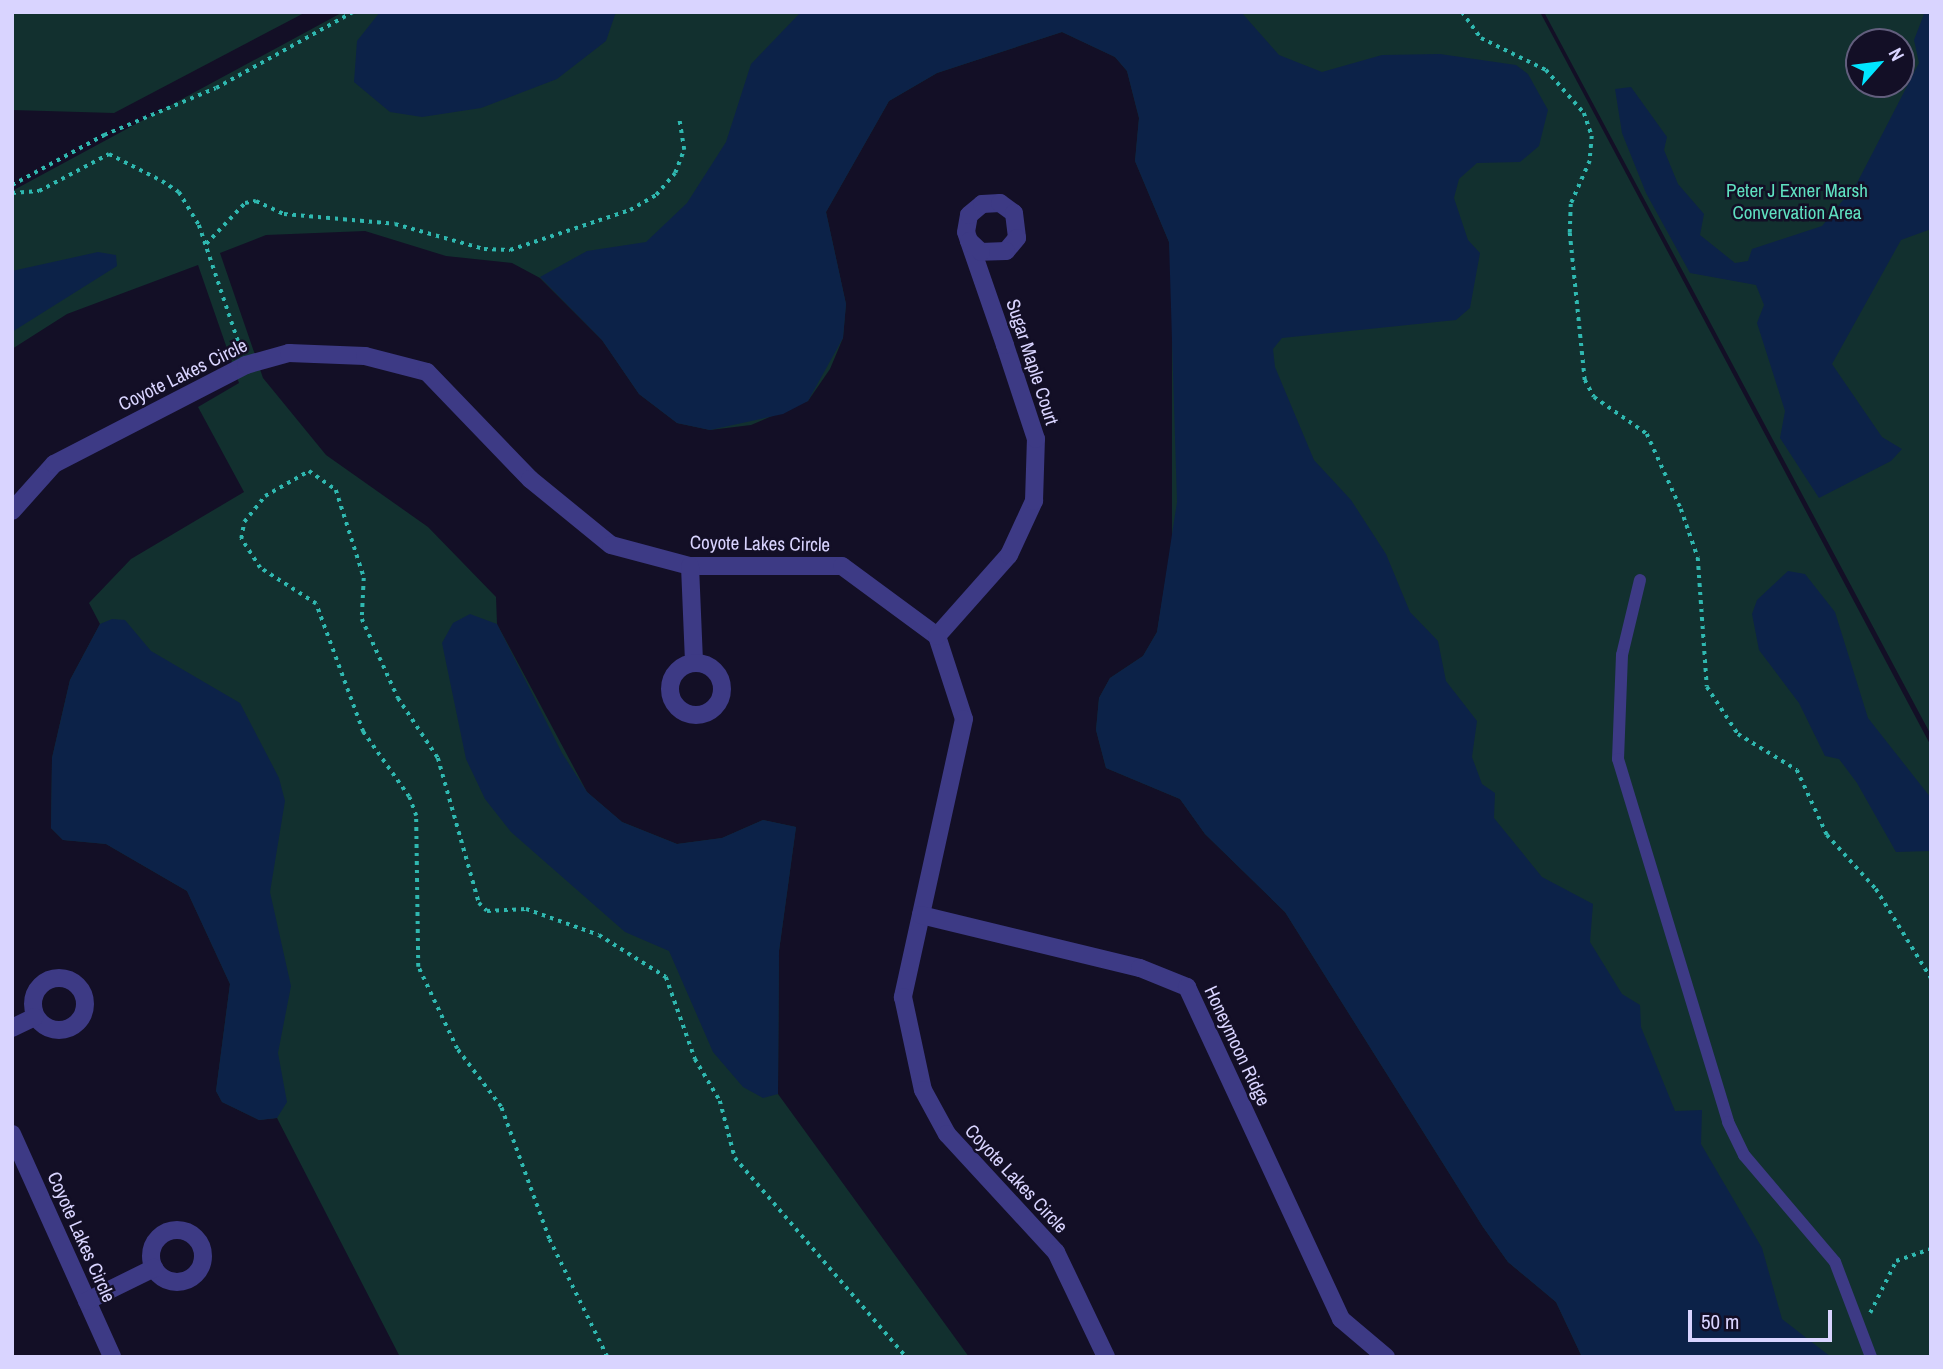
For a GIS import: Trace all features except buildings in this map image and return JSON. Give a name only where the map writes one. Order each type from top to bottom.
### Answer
[{"type":"street","name":"Sugar Maple Court","points":[[937,636],[1009,555],[1034,501],[1036,439],[969,241]]},
{"type":"street","name":"Coyote Lakes Circle","points":[[12,511],[54,464],[179,397],[246,365],[329,351],[427,372],[530,479],[611,545],[690,566],[842,566],[937,636],[964,719],[902,997],[923,1090],[947,1134],[1056,1252],[1106,1357]]},
{"type":"street","points":[[690,566],[694,663]]},
{"type":"street","name":"Honeymoon Ridge","points":[[921,915],[1140,968],[1187,987],[1341,1319],[1386,1357]]},
{"type":"street","points":[[12,1028],[35,1017]]},
{"type":"street","name":"Coyote Lakes Circle","points":[[12,1134],[112,1357]]},
{"type":"street","points":[[87,1301],[154,1268]]},
{"type":"lane","points":[[1640,580],[1622,655],[1618,759],[1728,1122],[1744,1155],[1835,1262],[1870,1354]]},
{"type":"path","points":[[12,184],[75,149],[216,88],[353,12]]},
{"type":"path","points":[[1462,12],[1481,38],[1546,70],[1584,113],[1592,136],[1590,161],[1571,204],[1570,233],[1585,380],[1594,397],[1647,434],[1681,509],[1698,558],[1707,687],[1738,734],[1797,770],[1827,835],[1876,889],[1931,978]]},
{"type":"path","points":[[206,244],[245,203],[256,201],[284,214],[395,225],[484,249],[510,250],[631,210],[656,195],[676,173],[684,150],[679,120]]},
{"type":"path","points":[[12,193],[39,191],[93,158],[121,155],[179,192],[206,244],[242,354]]},
{"type":"path","points":[[607,1357],[549,1239],[501,1107],[457,1049],[418,967],[416,816],[409,797],[363,732],[316,604],[261,568],[241,539],[244,522],[265,496],[309,471],[336,490],[365,579],[362,619],[398,698],[438,758],[479,903],[487,911],[526,909],[599,936],[666,977],[695,1059],[720,1101],[735,1158],[906,1357]]},
{"type":"path","points":[[1870,1354],[1869,1315],[1886,1277],[1896,1261],[1931,1249]]},
{"type":"green space","points":[[12,12],[306,12],[114,113],[12,110]]},
{"type":"green space","points":[[343,12],[1540,12],[1931,746],[1931,1357],[1582,1357],[1556,1302],[1508,1262],[1483,1227],[1285,912],[1205,834],[1180,799],[1106,768],[1096,730],[1099,698],[1110,678],[1143,656],[1157,632],[1172,540],[1172,274],[1169,242],[1135,161],[1139,118],[1127,71],[1115,57],[1062,32],[937,73],[889,101],[826,212],[846,304],[843,338],[830,369],[808,401],[751,425],[710,430],[677,423],[639,394],[602,340],[540,278],[512,263],[446,256],[365,231],[266,235],[220,253],[263,378],[326,455],[428,527],[496,597],[497,624],[587,792],[622,822],[677,844],[722,838],[763,820],[796,827],[779,951],[778,1094],[969,1357],[400,1357],[277,1118],[259,1120],[222,1102],[216,1091],[230,984],[187,891],[106,844],[63,840],[51,828],[52,758],[70,680],[100,624],[89,603],[131,559],[244,492],[198,407],[239,383],[198,265],[67,314],[12,349],[12,191]]},
{"type":"green space","name":"Peter J Exner Marsh Convervation Area","points":[[1544,12],[1931,12],[1931,735]]},
{"type":"water","points":[[380,12],[616,12],[606,41],[557,79],[481,108],[422,117],[390,112],[354,82],[357,41]]},
{"type":"water","points":[[801,12],[1241,12],[1279,55],[1322,72],[1382,55],[1440,54],[1516,65],[1528,74],[1548,110],[1539,146],[1520,162],[1477,163],[1459,179],[1454,198],[1468,240],[1480,253],[1470,308],[1456,320],[1282,338],[1273,349],[1275,367],[1314,460],[1351,500],[1386,554],[1410,612],[1438,641],[1446,681],[1477,721],[1472,757],[1482,784],[1495,793],[1494,818],[1542,877],[1593,904],[1590,942],[1622,994],[1640,1005],[1641,1027],[1675,1111],[1702,1110],[1701,1144],[1762,1248],[1782,1319],[1831,1357],[1582,1357],[1556,1302],[1508,1262],[1483,1227],[1285,912],[1205,834],[1180,799],[1106,768],[1096,730],[1099,698],[1110,678],[1143,656],[1157,632],[1177,502],[1169,242],[1135,161],[1139,118],[1127,71],[1115,57],[1062,32],[937,73],[889,101],[826,212],[846,304],[843,338],[808,401],[783,414],[710,430],[677,423],[639,394],[602,340],[540,277],[587,251],[646,242],[687,203],[726,142],[751,64]]},
{"type":"water","points":[[1931,12],[1931,229],[1901,240],[1832,364],[1882,437],[1902,449],[1891,461],[1819,498],[1780,438],[1785,411],[1757,323],[1764,305],[1756,285],[1690,273],[1646,193],[1622,133],[1615,89],[1631,87],[1667,137],[1664,150],[1678,184],[1704,214],[1700,235],[1735,263],[1748,261],[1752,249],[1822,226],[1857,183],[1901,98],[1915,98],[1915,71],[1919,63],[1915,37],[1924,14]]},
{"type":"water","points":[[98,252],[116,255],[117,266],[12,332],[12,271]]},
{"type":"water","points":[[1788,571],[1805,574],[1835,612],[1868,718],[1931,798],[1931,851],[1896,852],[1857,783],[1839,759],[1825,756],[1799,703],[1759,650],[1752,614],[1757,600]]},
{"type":"water","points":[[470,614],[497,624],[562,753],[587,792],[622,822],[677,844],[722,838],[763,820],[796,827],[779,951],[778,1094],[763,1098],[743,1087],[713,1052],[669,951],[625,932],[511,832],[485,799],[466,759],[442,643],[453,623]]},
{"type":"water","points":[[112,619],[125,620],[151,651],[240,703],[279,778],[285,801],[270,892],[291,986],[278,1053],[287,1102],[277,1118],[259,1120],[222,1102],[216,1091],[230,984],[187,891],[106,844],[63,840],[51,828],[52,758],[70,680],[100,624]]}]
